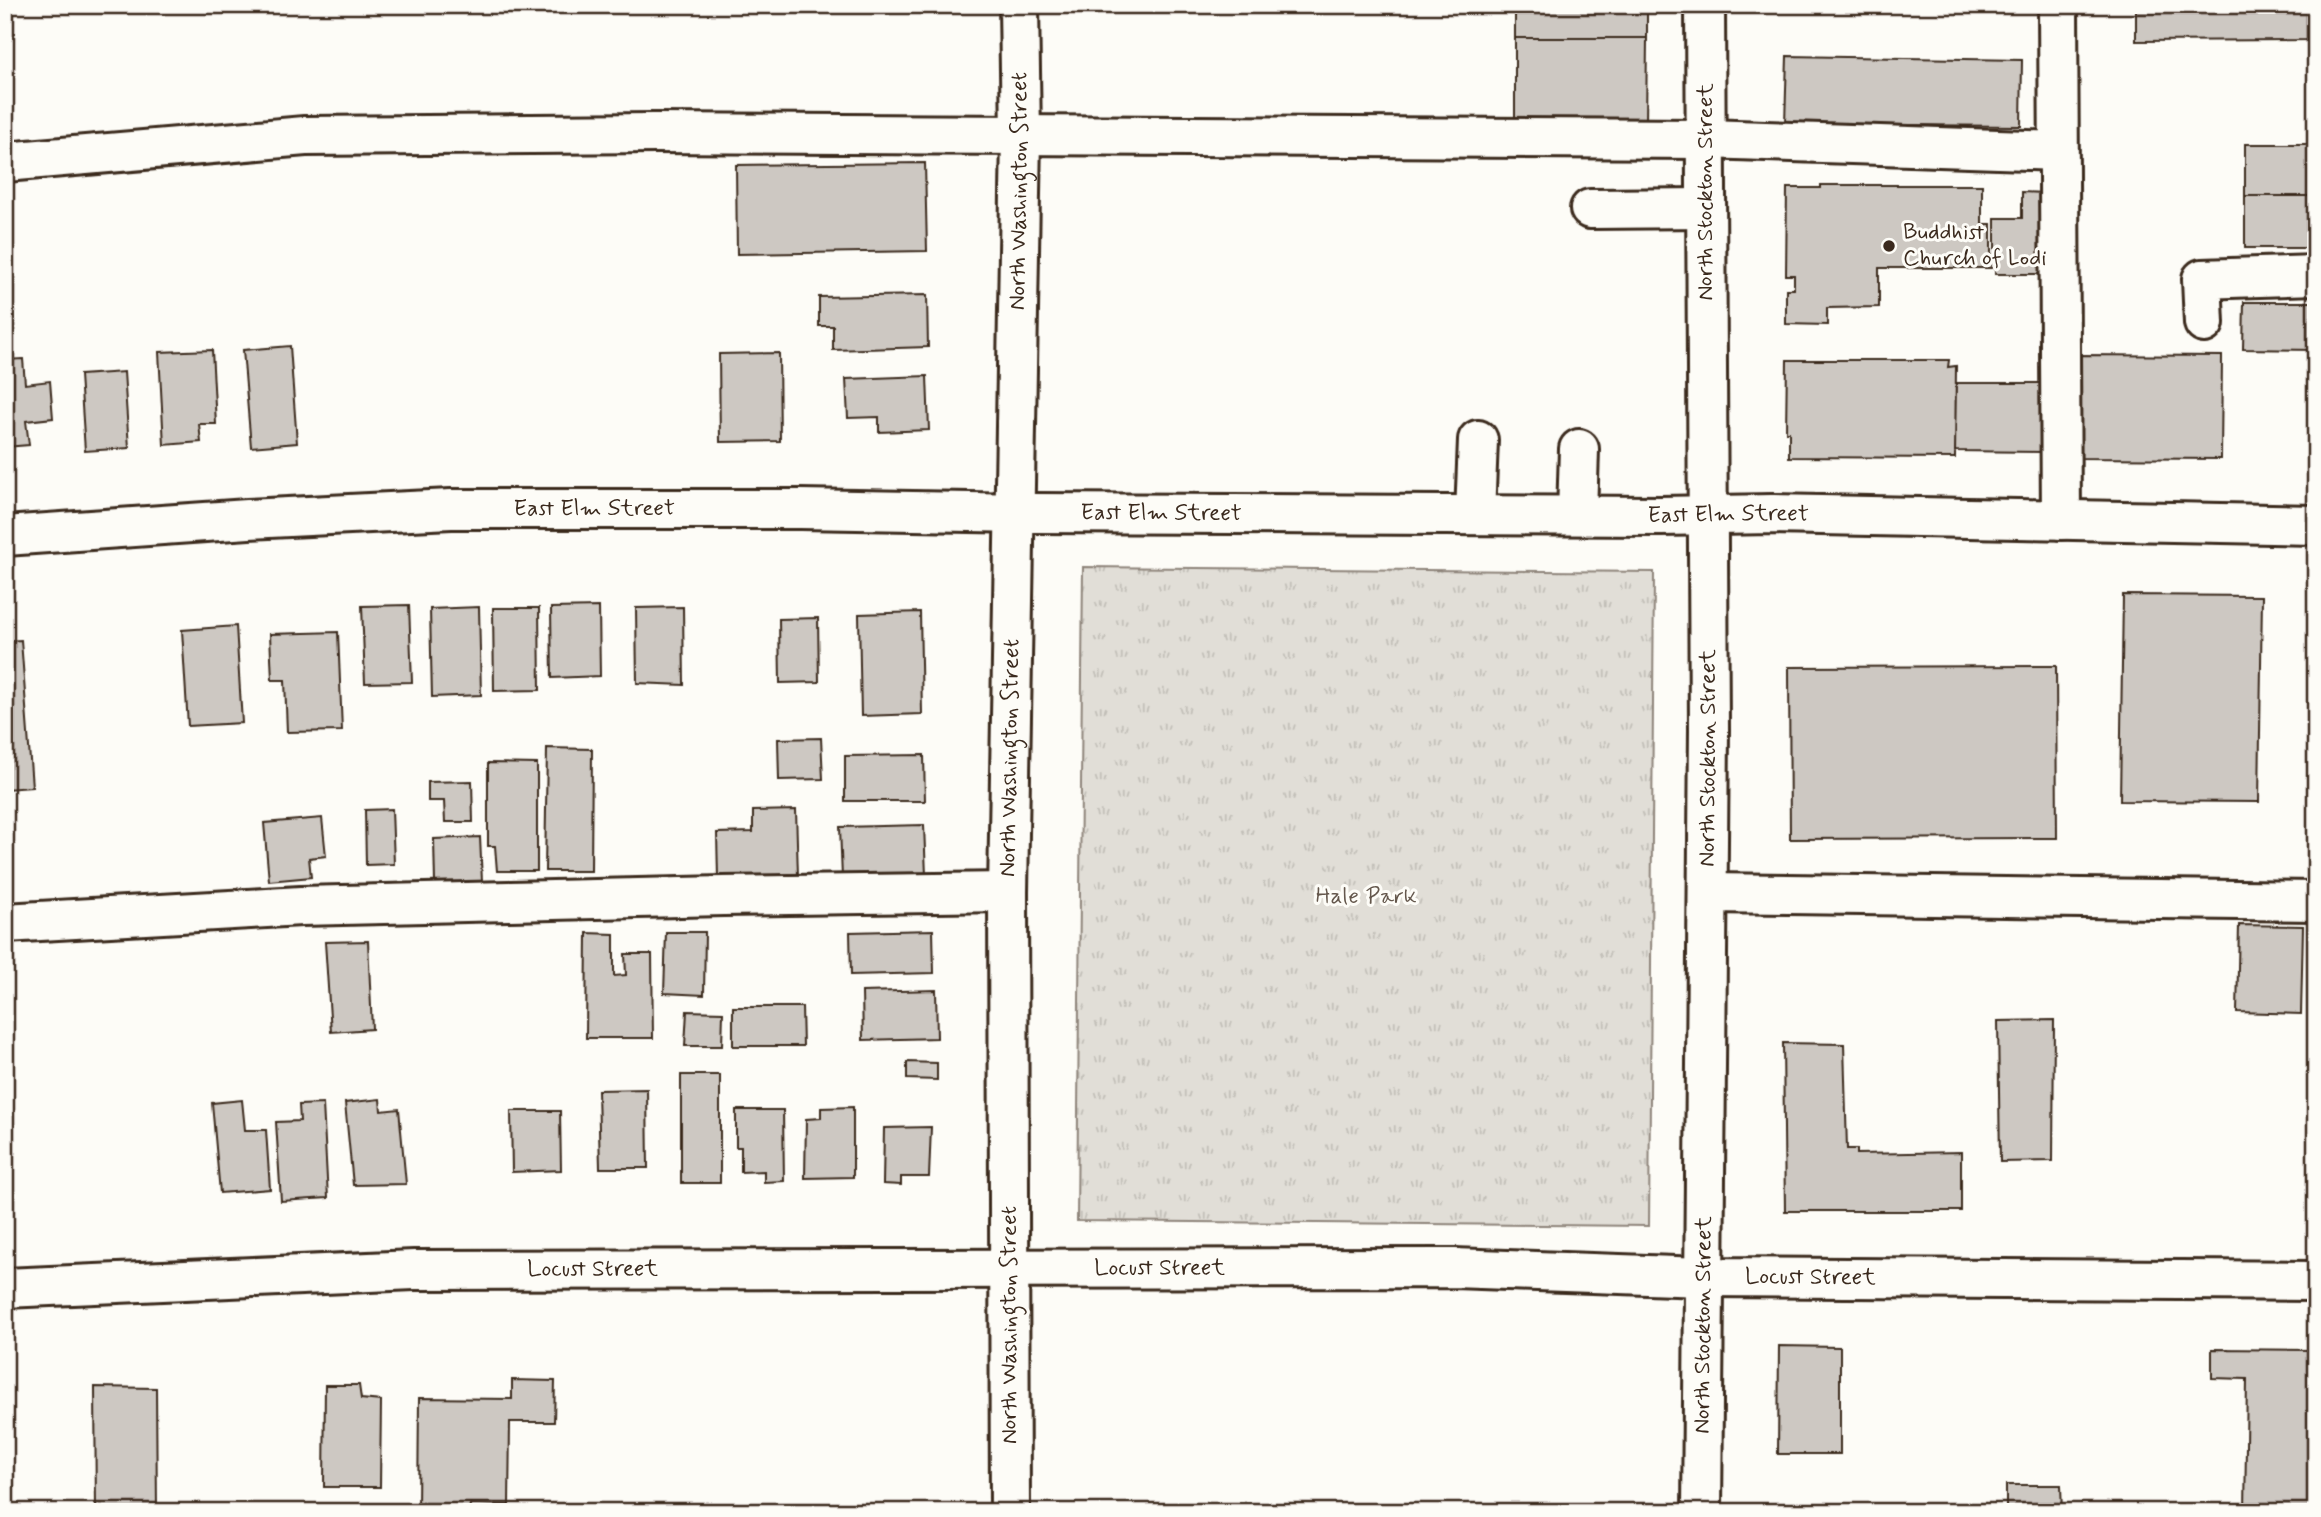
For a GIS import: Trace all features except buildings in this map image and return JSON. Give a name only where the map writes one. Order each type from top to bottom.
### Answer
[{"type":"street","name":"North Washington Street","points":[[1010,1512],[1008,892],[1021,136],[1019,5]]},
{"type":"street","name":"North Stockton Street","points":[[1702,1512],[1708,893],[1705,5]]},
{"type":"street","points":[[2058,5],[2061,520]]},
{"type":"street","points":[[5,162],[305,136],[655,133],[1706,139],[2058,151]]},
{"type":"street","points":[[1590,209],[1706,208]]},
{"type":"street","points":[[2204,323],[2202,279],[2316,275]]},
{"type":"street","points":[[1475,515],[1478,440]]},
{"type":"street","points":[[1577,515],[1579,449]]},
{"type":"street","name":"East Elm Street","points":[[5,536],[248,519],[451,509],[1707,516],[1772,514],[2316,525]]},
{"type":"street","points":[[5,923],[301,906],[1008,892]]},
{"type":"street","points":[[1708,893],[2316,901]]},
{"type":"street","name":"Locust Street","points":[[5,1288],[414,1270],[1454,1268],[1703,1277],[2316,1281]]},
{"type":"green space","name":"Hale Park","points":[[1083,567],[1654,572],[1649,1226],[1077,1221]]},
{"type":"place","name":"Buddhist Church of Lodi","points":[[1889,246]]}]
